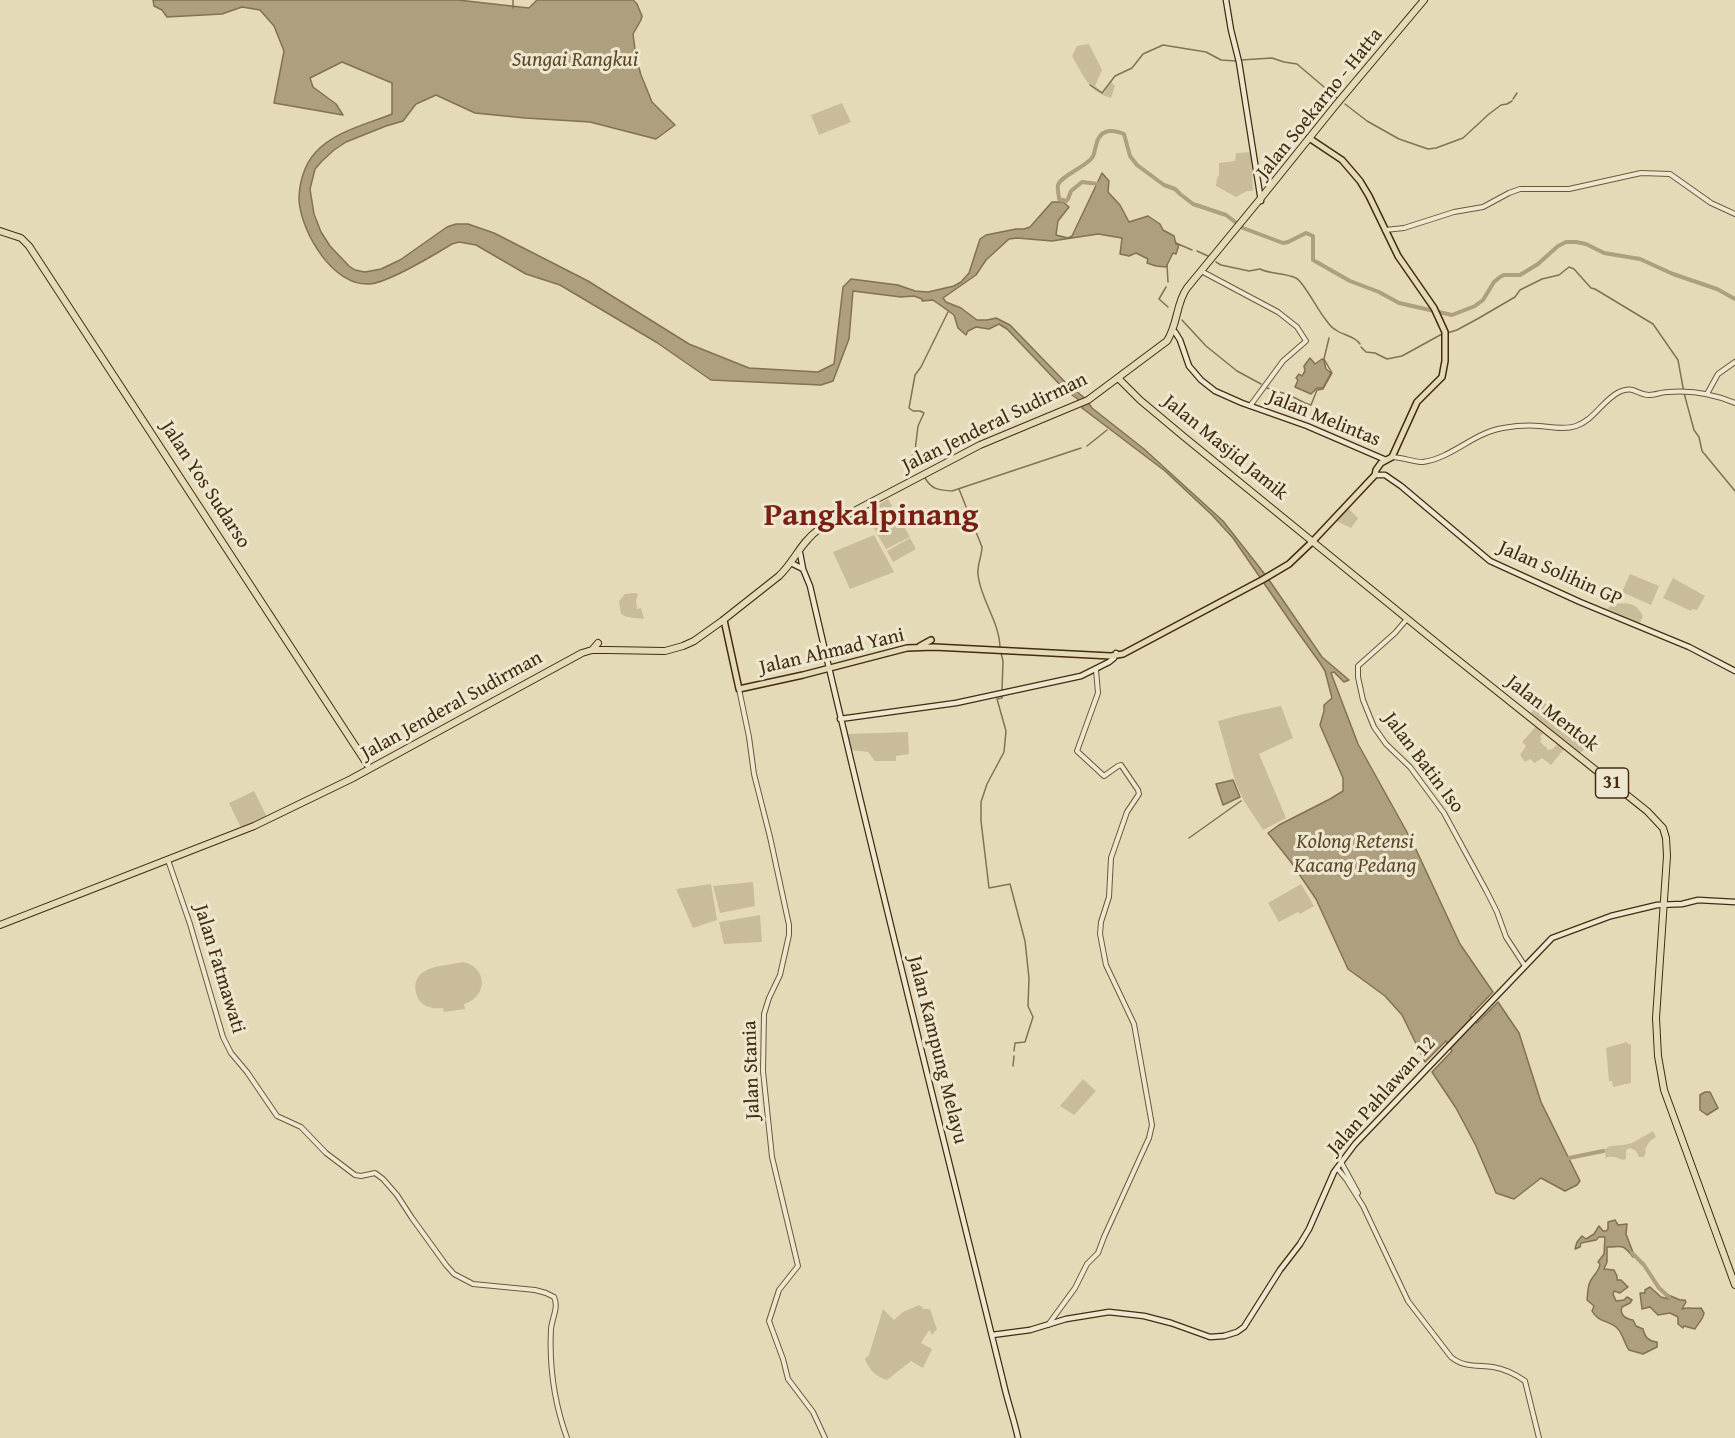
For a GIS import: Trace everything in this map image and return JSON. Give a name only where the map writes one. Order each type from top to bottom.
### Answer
[{"type":"highway","name":"Jalan Soekarno - Hatta","points":[[1239,225],[1426,0]]},
{"type":"highway","points":[[1182,300],[1187,290],[1239,225]]},
{"type":"highway","points":[[1182,300],[1186,288],[1239,225]]},
{"type":"highway","name":"Jalan Yos Sudarso","points":[[0,231],[21,237],[29,246],[369,767]]},
{"type":"highway","name":"Jalan Jenderal Sudirman","points":[[1118,378],[1164,346],[1175,332],[1182,300]]},
{"type":"highway","name":"Jalan Jenderal Sudirman","points":[[778,579],[812,537],[840,520],[974,450],[1089,401],[1167,341],[1182,300]]},
{"type":"highway","name":"Jalan Masjid Jamik","points":[[1118,378],[1140,400],[1312,542]]},
{"type":"highway","name":"Jalan Mentok","points":[[1312,542],[1586,762],[1658,822],[1665,834],[1667,848],[1665,903],[1656,1010],[1656,1037],[1661,1079],[1735,1285]]},
{"type":"highway","name":"Jalan Jenderal Sudirman","points":[[574,658],[598,653],[664,655],[681,651],[699,641],[778,579],[794,564],[799,553]]},
{"type":"highway","name":"Jalan Jenderal Sudirman","points":[[0,925],[254,826],[362,773],[369,767],[592,650],[653,652],[677,648],[689,644],[724,621]]},
{"type":"highway","points":[[592,650],[598,643]]},
{"type":"main road","points":[[1226,0],[1239,62],[1261,199]]},
{"type":"main road","points":[[1310,139],[1335,154],[1353,171],[1368,193],[1406,270],[1436,311],[1445,334],[1445,361],[1442,377],[1417,402],[1392,457],[1386,460],[1312,542]]},
{"type":"main road","name":"Jalan Melintas","points":[[1175,332],[1188,365],[1217,392],[1298,422],[1386,460]]},
{"type":"main road","points":[[1375,472],[1376,456]]},
{"type":"main road","name":"Jalan Solihin GP","points":[[1375,472],[1385,475],[1401,486],[1490,561],[1580,602],[1689,647],[1735,671]]},
{"type":"main road","name":"Jalan Ahmad Yani","points":[[724,621],[739,689],[916,648],[1114,655],[1125,653],[1265,578],[1289,564],[1312,542]]},
{"type":"main road","name":"Jalan Kampung Melayu","points":[[799,553],[810,586],[933,1099],[1018,1438]]},
{"type":"main road","points":[[794,564],[803,568]]},
{"type":"main road","points":[[916,648],[932,640]]},
{"type":"main road","points":[[840,718],[973,699],[1081,676],[1109,662],[1114,655]]},
{"type":"main road","points":[[1073,677],[1114,655]]},
{"type":"main road","name":"Jalan Pahlawan 12","points":[[992,1335],[1030,1330],[1080,1316],[1109,1312],[1144,1316],[1210,1337],[1237,1332],[1244,1327],[1305,1236],[1337,1167],[1366,1130],[1550,939],[1611,916],[1665,903],[1682,904],[1698,900],[1735,902]]},
{"type":"street","points":[[1385,230],[1404,228],[1454,212],[1483,207],[1520,189],[1569,189],[1641,173],[1670,174],[1711,203],[1735,214]]},
{"type":"street","points":[[1203,272],[1278,312],[1297,327],[1306,341],[1283,361],[1250,406]]},
{"type":"street","points":[[1707,394],[1718,374],[1735,362]]},
{"type":"street","points":[[1392,457],[1421,463],[1448,453],[1495,429],[1519,426],[1576,426],[1591,417],[1610,399],[1623,391],[1634,389],[1649,395],[1683,391],[1707,394],[1735,403]]},
{"type":"street","name":"Jalan Batin Iso","points":[[1407,618],[1401,628],[1358,666],[1358,677],[1366,708],[1382,739],[1410,767],[1448,819],[1489,896],[1506,937],[1525,966]]},
{"type":"street","points":[[1048,1324],[1075,1288],[1087,1264],[1101,1249],[1104,1237],[1149,1138],[1152,1125],[1134,1024],[1106,965],[1100,934],[1101,922],[1109,897],[1111,858],[1127,812],[1139,794],[1138,789],[1121,765],[1104,776],[1077,752],[1098,693],[1096,670]]},
{"type":"street","name":"Jalan Stania","points":[[739,689],[754,774],[790,928],[780,976],[764,1014],[763,1071],[772,1157],[798,1266],[779,1290],[769,1321],[788,1379],[813,1412],[825,1438]]},
{"type":"street","name":"Jalan Fatmawati","points":[[168,860],[223,1037],[231,1053],[245,1069],[277,1116],[301,1127],[326,1153],[355,1175],[375,1173],[383,1179],[454,1274],[473,1284],[535,1290],[554,1297],[556,1305],[551,1323],[550,1340],[552,1382],[567,1438]]},
{"type":"street","points":[[1341,1162],[1371,1215],[1405,1294]]},
{"type":"street","points":[[1337,1167],[1364,1206],[1413,1310],[1452,1358],[1460,1364],[1501,1369],[1523,1379],[1539,1438]]},
{"type":"shaded area","points":[[1089,44],[1102,70],[1095,86],[1104,93],[1110,81],[1115,86],[1111,98],[1097,92],[1092,87],[1072,56],[1077,46]]},
{"type":"shaded area","points":[[842,103],[851,122],[819,135],[811,115]]},
{"type":"shaded area","points":[[1251,152],[1253,191],[1247,191],[1236,197],[1216,186],[1219,163],[1235,161],[1236,153]]},
{"type":"shaded area","points":[[888,499],[910,537],[886,549],[865,513]]},
{"type":"shaded area","points":[[1347,507],[1358,518],[1351,528],[1336,521]]},
{"type":"shaded area","points":[[874,535],[894,572],[850,589],[833,552]]},
{"type":"shaded area","points":[[910,538],[916,549],[893,562],[887,551]]},
{"type":"shaded area","points":[[1630,574],[1659,586],[1651,605],[1622,592]]},
{"type":"shaded area","points":[[1673,578],[1705,596],[1697,610],[1692,609],[1691,611],[1663,598]]},
{"type":"shaded area","points":[[625,594],[638,594],[637,609],[641,608],[644,619],[621,614],[619,601]]},
{"type":"shaded area","points":[[1614,602],[1635,606],[1643,616],[1640,623],[1607,609]]},
{"type":"shaded area","points":[[1542,702],[1568,718],[1590,740],[1589,745],[1579,754],[1530,714]]},
{"type":"shaded area","points":[[1281,706],[1293,738],[1259,754],[1286,818],[1263,830],[1236,784],[1218,721]]},
{"type":"shaded area","points":[[1536,726],[1543,733],[1540,742],[1547,750],[1553,749],[1558,743],[1564,749],[1551,765],[1542,758],[1535,763],[1530,759],[1525,762],[1520,755],[1526,746],[1522,742]]},
{"type":"shaded area","points":[[908,732],[909,754],[896,756],[896,761],[875,761],[868,752],[851,750],[847,734]]},
{"type":"shaded area","points":[[254,791],[267,817],[242,830],[229,803]]},
{"type":"shaded area","points":[[753,882],[755,906],[720,913],[713,886]]},
{"type":"shaded area","points":[[711,884],[717,920],[693,928],[676,889]]},
{"type":"shaded area","points":[[1301,884],[1314,906],[1279,922],[1268,903]]},
{"type":"shaded area","points":[[760,915],[762,942],[724,944],[719,922]]},
{"type":"shaded area","points":[[463,962],[477,970],[482,982],[477,995],[464,1004],[465,1009],[444,1012],[443,1008],[431,1008],[420,1001],[415,987],[422,973],[436,967]]},
{"type":"shaded area","points":[[1627,1042],[1631,1044],[1631,1083],[1613,1087],[1612,1081],[1609,1081],[1606,1048]]},
{"type":"shaded area","points":[[1083,1079],[1096,1091],[1074,1115],[1060,1106]]},
{"type":"shaded area","points":[[1653,1131],[1656,1137],[1645,1149],[1644,1157],[1639,1157],[1636,1151],[1630,1148],[1626,1150],[1626,1159],[1605,1158],[1603,1150],[1610,1146],[1632,1143]]},
{"type":"shaded area","points":[[919,1305],[924,1309],[930,1309],[937,1329],[932,1335],[929,1330],[921,1343],[932,1349],[923,1368],[911,1361],[887,1380],[879,1377],[871,1370],[865,1359],[869,1355],[883,1309],[894,1320],[903,1312]]},
{"type":"water","points":[[153,0],[458,0],[529,8],[537,0],[633,0],[642,16],[633,34],[641,75],[652,102],[675,125],[656,139],[590,122],[475,113],[436,95],[416,104],[403,121],[346,142],[322,161],[315,169],[310,189],[314,214],[330,246],[349,266],[365,272],[381,269],[400,260],[447,227],[456,224],[468,224],[494,233],[588,281],[689,344],[749,368],[818,372],[834,364],[843,287],[851,279],[898,285],[915,291],[928,292],[954,286],[969,273],[980,239],[986,235],[1030,227],[1052,202],[1063,202],[1069,207],[1058,221],[1056,235],[1068,238],[1072,236],[1102,173],[1109,181],[1108,192],[1120,205],[1129,222],[1148,216],[1160,224],[1163,230],[1174,236],[1176,244],[1179,245],[1176,254],[1173,253],[1166,267],[1147,263],[1148,259],[1136,253],[1129,256],[1120,254],[1122,238],[1098,234],[1052,241],[1009,239],[986,260],[976,275],[943,298],[977,320],[996,318],[1010,325],[1066,383],[1086,399],[1092,408],[1144,449],[1223,521],[1267,577],[1322,657],[1349,680],[1344,682],[1334,672],[1331,673],[1358,744],[1413,843],[1460,944],[1493,992],[1470,1016],[1477,1023],[1498,1002],[1519,1033],[1541,1102],[1580,1181],[1577,1185],[1565,1191],[1541,1178],[1514,1199],[1496,1193],[1476,1146],[1456,1108],[1432,1072],[1452,1051],[1446,1041],[1425,1062],[1402,1015],[1385,996],[1348,969],[1316,899],[1268,833],[1343,791],[1343,778],[1320,725],[1324,705],[1332,698],[1325,671],[1320,663],[1233,538],[1212,515],[1165,471],[1082,408],[1083,403],[1064,389],[1007,329],[999,324],[989,329],[976,327],[968,331],[966,335],[958,328],[954,315],[933,300],[922,301],[914,296],[901,297],[853,291],[849,339],[833,381],[821,385],[711,380],[656,342],[560,285],[526,274],[476,245],[459,242],[452,244],[388,278],[370,284],[356,283],[344,277],[321,255],[301,213],[300,188],[308,163],[322,146],[351,129],[392,114],[392,83],[342,62],[310,78],[313,87],[336,104],[343,115],[274,103],[284,51],[274,26],[260,10],[242,7],[222,14],[167,17],[162,10],[154,6]]},
{"type":"water","points":[[1310,358],[1315,364],[1324,360],[1326,369],[1331,373],[1323,388],[1317,388],[1311,394],[1295,387],[1298,380],[1296,378],[1299,374],[1302,376],[1305,371],[1304,366]]},
{"type":"water","points":[[1233,780],[1240,797],[1223,805],[1216,784]]},
{"type":"water","points":[[1710,1092],[1718,1108],[1707,1115],[1700,1110],[1700,1095]]},
{"type":"water","points":[[1615,1220],[1618,1225],[1627,1224],[1626,1234],[1634,1255],[1633,1257],[1622,1247],[1607,1247],[1607,1262],[1604,1269],[1614,1270],[1617,1280],[1621,1280],[1628,1287],[1620,1293],[1614,1291],[1613,1294],[1616,1301],[1627,1297],[1632,1300],[1622,1307],[1622,1314],[1643,1329],[1649,1340],[1657,1342],[1657,1347],[1643,1354],[1629,1350],[1618,1329],[1597,1317],[1592,1311],[1594,1306],[1587,1300],[1589,1285],[1599,1269],[1598,1262],[1604,1254],[1605,1237],[1581,1243],[1580,1247],[1575,1249],[1582,1236],[1586,1239],[1594,1234],[1599,1226],[1606,1231],[1608,1222]]},
{"type":"water","points":[[1650,1287],[1661,1297],[1669,1299],[1666,1294],[1685,1300],[1682,1309],[1701,1308],[1704,1313],[1702,1320],[1695,1329],[1684,1326],[1683,1328],[1678,1324],[1678,1317],[1670,1313],[1658,1315],[1650,1307],[1642,1309],[1640,1293],[1645,1293],[1645,1290]]},
{"type":"waterway","points":[[513,0],[513,8]]},
{"type":"waterway","points":[[1090,85],[1102,93],[1115,76],[1132,68],[1143,54],[1163,45],[1206,52],[1221,60],[1236,61]]},
{"type":"waterway","points":[[1241,60],[1272,58],[1297,64],[1337,98]]},
{"type":"waterway","points":[[1513,99],[1517,93]]},
{"type":"waterway","points":[[1345,104],[1367,121],[1399,139],[1428,149],[1463,138],[1489,114],[1501,105],[1512,101]]},
{"type":"waterway","points":[[1098,184],[1082,182],[1071,191],[1066,201],[1059,199],[1060,182],[1091,159],[1100,136],[1110,131],[1124,134],[1130,156],[1137,165],[1164,185],[1175,189],[1193,204],[1226,215],[1243,228],[1283,243],[1306,233],[1313,236],[1313,260],[1350,281],[1379,292],[1399,303],[1452,315],[1475,306],[1483,300],[1494,282],[1500,277],[1520,275],[1566,242],[1586,244],[1604,253],[1640,259],[1673,274],[1717,289],[1735,299]]},
{"type":"waterway","points":[[1176,243],[1192,250]]},
{"type":"waterway","points":[[1197,251],[1208,256]]},
{"type":"waterway","points":[[1216,262],[1249,271],[1260,269],[1296,278],[1330,325],[1360,344]]},
{"type":"waterway","points":[[1167,265],[1168,282]]},
{"type":"waterway","points":[[1447,333],[1457,330],[1515,297],[1520,290],[1542,279],[1559,275],[1569,267],[1574,269],[1591,288],[1653,324],[1678,360],[1684,393],[1702,451],[1735,491]]},
{"type":"waterway","points":[[1166,287],[1159,299],[1168,307]]},
{"type":"waterway","points":[[915,463],[912,456],[915,451],[918,426],[924,413],[909,408],[915,375],[948,312]]},
{"type":"waterway","points":[[1182,320],[1206,346],[1237,371],[1261,384]]},
{"type":"waterway","points":[[1361,347],[1366,352],[1375,353],[1387,359],[1402,356],[1442,334]]},
{"type":"waterway","points":[[1267,388],[1311,405],[1317,390],[1323,389],[1332,373],[1324,359],[1329,338]]},
{"type":"waterway","points":[[1087,446],[1107,430]]},
{"type":"waterway","points":[[925,478],[936,489],[952,491],[1081,448]]},
{"type":"waterway","points":[[959,489],[982,547],[978,575],[997,630],[1000,649]]},
{"type":"waterway","points":[[1001,653],[1002,691]]},
{"type":"waterway","points":[[1002,695],[1002,698],[997,699],[1006,731],[1004,752],[987,784],[981,802],[981,821],[989,888],[1010,884],[1025,941],[1029,978],[1028,1006],[1033,1017],[1025,1042],[1015,1043],[1014,1051]]},
{"type":"waterway","points":[[1189,838],[1241,801]]},
{"type":"waterway","points":[[1013,1066],[1014,1056]]},
{"type":"waterway","points":[[1569,1158],[1603,1151]]},
{"type":"waterway","points":[[1632,1253],[1644,1265],[1659,1288],[1669,1297]]},
{"type":"district","name":"Pangkalpinang","points":[[871,517]]},
{"type":"water label","name":"Sungai Rangkui","points":[[575,61]]},
{"type":"water label","name":"Kolong Retensi Kacang Pedang","points":[[1355,855]]}]
